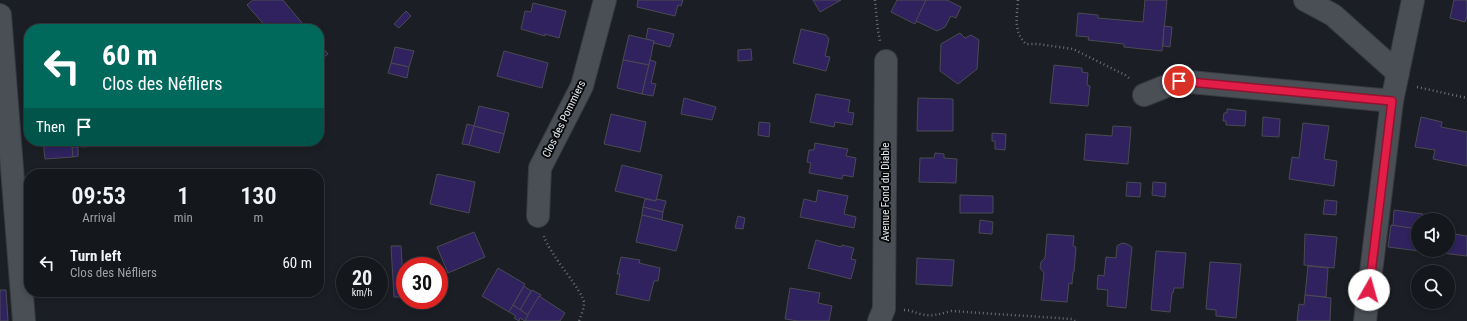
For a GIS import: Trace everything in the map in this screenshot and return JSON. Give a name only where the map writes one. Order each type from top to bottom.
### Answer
[{"type":"street","name":"Clos des Pommiers","points":[[538,216],[540,168],[582,86],[604,0]]},
{"type":"street","points":[[1305,0],[1333,16],[1395,85]]},
{"type":"street","points":[[1365,321],[1395,85],[1414,0]]},
{"type":"street","points":[[0,15],[24,321]]},
{"type":"street","name":"Avenue Fond du Diable","points":[[882,315],[886,61]]},
{"type":"street","points":[[1144,94],[1179,81],[1395,85]]},
{"type":"path","points":[[875,0],[878,31],[886,61]]},
{"type":"path","points":[[1018,0],[1017,32],[1026,44],[1038,44],[1073,49],[1125,75],[1144,94]]},
{"type":"path","points":[[1395,85],[1467,98]]},
{"type":"path","points":[[538,216],[546,243],[585,302],[579,321]]},
{"type":"path","points":[[882,315],[910,310],[920,314],[933,316],[951,311],[1072,319],[1075,321]]},
{"type":"building","points":[[253,0],[283,0],[302,23],[264,24],[247,5]]},
{"type":"building","points":[[638,0],[683,0],[681,6],[678,5],[675,16],[637,7]]},
{"type":"building","points":[[813,0],[841,0],[820,12]]},
{"type":"building","points":[[897,0],[926,0],[915,24],[891,12]]},
{"type":"building","points":[[926,0],[947,0],[961,7],[956,18],[951,16],[945,27],[937,31],[916,21]]},
{"type":"building","points":[[1145,0],[1167,0],[1162,51],[1124,47],[1124,44],[1088,40],[1089,37],[1076,36],[1078,13],[1098,15],[1098,18],[1143,22]]},
{"type":"building","points":[[1454,0],[1467,0],[1467,18],[1465,22],[1450,18]]},
{"type":"building","points":[[533,3],[566,11],[559,38],[545,34],[545,36],[521,29],[525,11],[531,12]]},
{"type":"building","points":[[406,11],[411,16],[399,28],[394,24]]},
{"type":"building","points":[[1164,26],[1172,27],[1170,47],[1163,46]]},
{"type":"building","points":[[648,28],[674,34],[670,47],[654,43],[654,41],[646,39]]},
{"type":"building","points":[[801,29],[826,35],[829,39],[825,56],[830,57],[826,71],[793,63]]},
{"type":"building","points":[[960,33],[965,38],[971,35],[979,40],[977,69],[958,84],[940,71],[941,44]]},
{"type":"building","points":[[629,35],[654,41],[649,65],[623,60]]},
{"type":"building","points":[[395,47],[414,51],[409,67],[391,63]]},
{"type":"building","points":[[324,49],[328,54],[324,57]]},
{"type":"building","points":[[751,49],[752,60],[738,61],[738,50]]},
{"type":"building","points":[[504,51],[548,63],[542,88],[497,76]]},
{"type":"building","points":[[623,60],[649,65],[642,94],[617,88]]},
{"type":"building","points":[[650,60],[656,62],[651,83],[656,84],[653,96],[642,94]]},
{"type":"building","points":[[391,63],[409,67],[407,78],[388,73]]},
{"type":"building","points":[[1054,65],[1082,68],[1082,72],[1088,73],[1087,85],[1090,86],[1088,106],[1050,103]]},
{"type":"building","points":[[816,94],[850,100],[848,112],[854,113],[852,125],[835,122],[834,127],[810,122]]},
{"type":"building","points":[[684,98],[716,107],[712,120],[681,114]]},
{"type":"building","points":[[918,98],[953,99],[953,131],[917,131]]},
{"type":"building","points":[[479,106],[509,113],[504,134],[474,126]]},
{"type":"building","points":[[1227,109],[1246,111],[1245,126],[1226,125],[1226,121],[1223,121],[1224,113],[1227,113]]},
{"type":"building","points":[[611,114],[646,122],[640,152],[604,144]]},
{"type":"building","points":[[1263,117],[1280,119],[1279,137],[1262,136]]},
{"type":"building","points":[[1421,117],[1442,122],[1441,127],[1467,132],[1467,166],[1433,159],[1435,150],[1415,147]]},
{"type":"building","points":[[759,122],[770,123],[769,137],[758,135]]},
{"type":"building","points":[[1303,123],[1329,126],[1324,159],[1337,161],[1334,186],[1289,179],[1292,157],[1299,158]]},
{"type":"building","points":[[467,124],[474,126],[469,145],[462,144]]},
{"type":"building","points":[[474,126],[504,134],[499,153],[469,145]]},
{"type":"building","points":[[1113,126],[1131,127],[1128,164],[1084,160],[1086,134],[1112,136]]},
{"type":"building","points":[[992,133],[1006,134],[1005,150],[995,149],[995,141],[992,141]]},
{"type":"building","points":[[815,143],[848,149],[846,156],[856,158],[853,177],[843,175],[842,179],[809,173],[811,163],[807,162],[809,150],[814,150]]},
{"type":"building","points":[[44,146],[72,146],[73,157],[45,159]]},
{"type":"building","points":[[81,146],[102,146],[81,147]]},
{"type":"building","points":[[72,147],[78,147],[78,156],[73,157]]},
{"type":"building","points":[[935,153],[944,154],[944,158],[957,159],[956,183],[919,182],[920,158],[934,158]]},
{"type":"building","points":[[622,165],[662,175],[656,201],[615,191]]},
{"type":"building","points":[[437,174],[475,182],[469,213],[430,204]]},
{"type":"building","points":[[1127,182],[1141,183],[1140,197],[1126,196]]},
{"type":"building","points":[[1153,182],[1166,183],[1165,197],[1152,195]]},
{"type":"building","points":[[818,190],[848,196],[844,214],[856,217],[854,228],[800,217],[804,199],[816,202]]},
{"type":"building","points":[[960,195],[993,196],[993,213],[960,213]]},
{"type":"building","points":[[645,199],[666,201],[663,212],[643,207]]},
{"type":"building","points":[[1325,200],[1337,201],[1336,215],[1323,214]]},
{"type":"building","points":[[643,207],[663,212],[662,220],[642,215]]},
{"type":"building","points":[[1394,210],[1416,213],[1411,213],[1411,228],[1393,226]]},
{"type":"building","points":[[642,215],[683,225],[676,251],[636,242]]},
{"type":"building","points":[[738,216],[745,218],[743,229],[735,228]]},
{"type":"building","points":[[980,220],[993,222],[992,234],[979,233]]},
{"type":"building","points":[[1391,225],[1411,228],[1411,250],[1388,247]]},
{"type":"building","points":[[474,232],[485,257],[448,273],[448,257],[441,257],[437,247]]},
{"type":"building","points":[[1047,234],[1074,236],[1073,246],[1076,247],[1074,272],[1072,284],[1069,283],[1067,302],[1041,300],[1044,273],[1040,268],[1041,262],[1045,258]]},
{"type":"building","points":[[1305,234],[1337,237],[1334,268],[1304,265]]},
{"type":"building","points":[[1455,234],[1467,236],[1467,256],[1455,255]]},
{"type":"building","points":[[816,240],[841,247],[842,245],[854,248],[851,259],[856,260],[851,279],[808,268]]},
{"type":"building","points":[[1122,243],[1132,247],[1126,308],[1107,306],[1108,290],[1097,289],[1098,275],[1104,276],[1106,257],[1116,258],[1117,246]]},
{"type":"building","points":[[391,246],[401,246],[402,257],[396,257],[396,297],[394,297]]},
{"type":"building","points":[[1156,251],[1186,253],[1183,288],[1174,288],[1170,312],[1151,310]]},
{"type":"building","points":[[621,257],[640,260],[639,263],[660,268],[658,281],[654,281],[649,301],[616,294],[620,274],[617,274]]},
{"type":"building","points":[[917,258],[954,260],[952,286],[916,284]]},
{"type":"building","points":[[1210,262],[1241,264],[1236,318],[1216,316],[1216,310],[1206,309]]},
{"type":"building","points":[[1308,266],[1328,268],[1326,297],[1305,295]]},
{"type":"building","points":[[498,268],[525,284],[509,312],[482,296]]},
{"type":"building","points":[[524,286],[531,291],[520,310],[513,305]]},
{"type":"building","points":[[790,288],[820,293],[818,303],[832,306],[829,321],[798,321],[785,319]]},
{"type":"building","points":[[0,290],[6,290],[8,321],[0,321]]},
{"type":"building","points":[[532,290],[541,295],[528,315],[520,310]]},
{"type":"building","points":[[1305,295],[1331,298],[1330,321],[1297,321],[1299,304],[1304,305]]},
{"type":"building","points":[[539,296],[565,313],[560,321],[524,321]]},
{"type":"building","points":[[513,305],[528,315],[525,321],[520,318],[519,321],[514,318],[516,316],[509,312]]},
{"type":"route","points":[[1179,81],[1392,101],[1369,290]]}]
